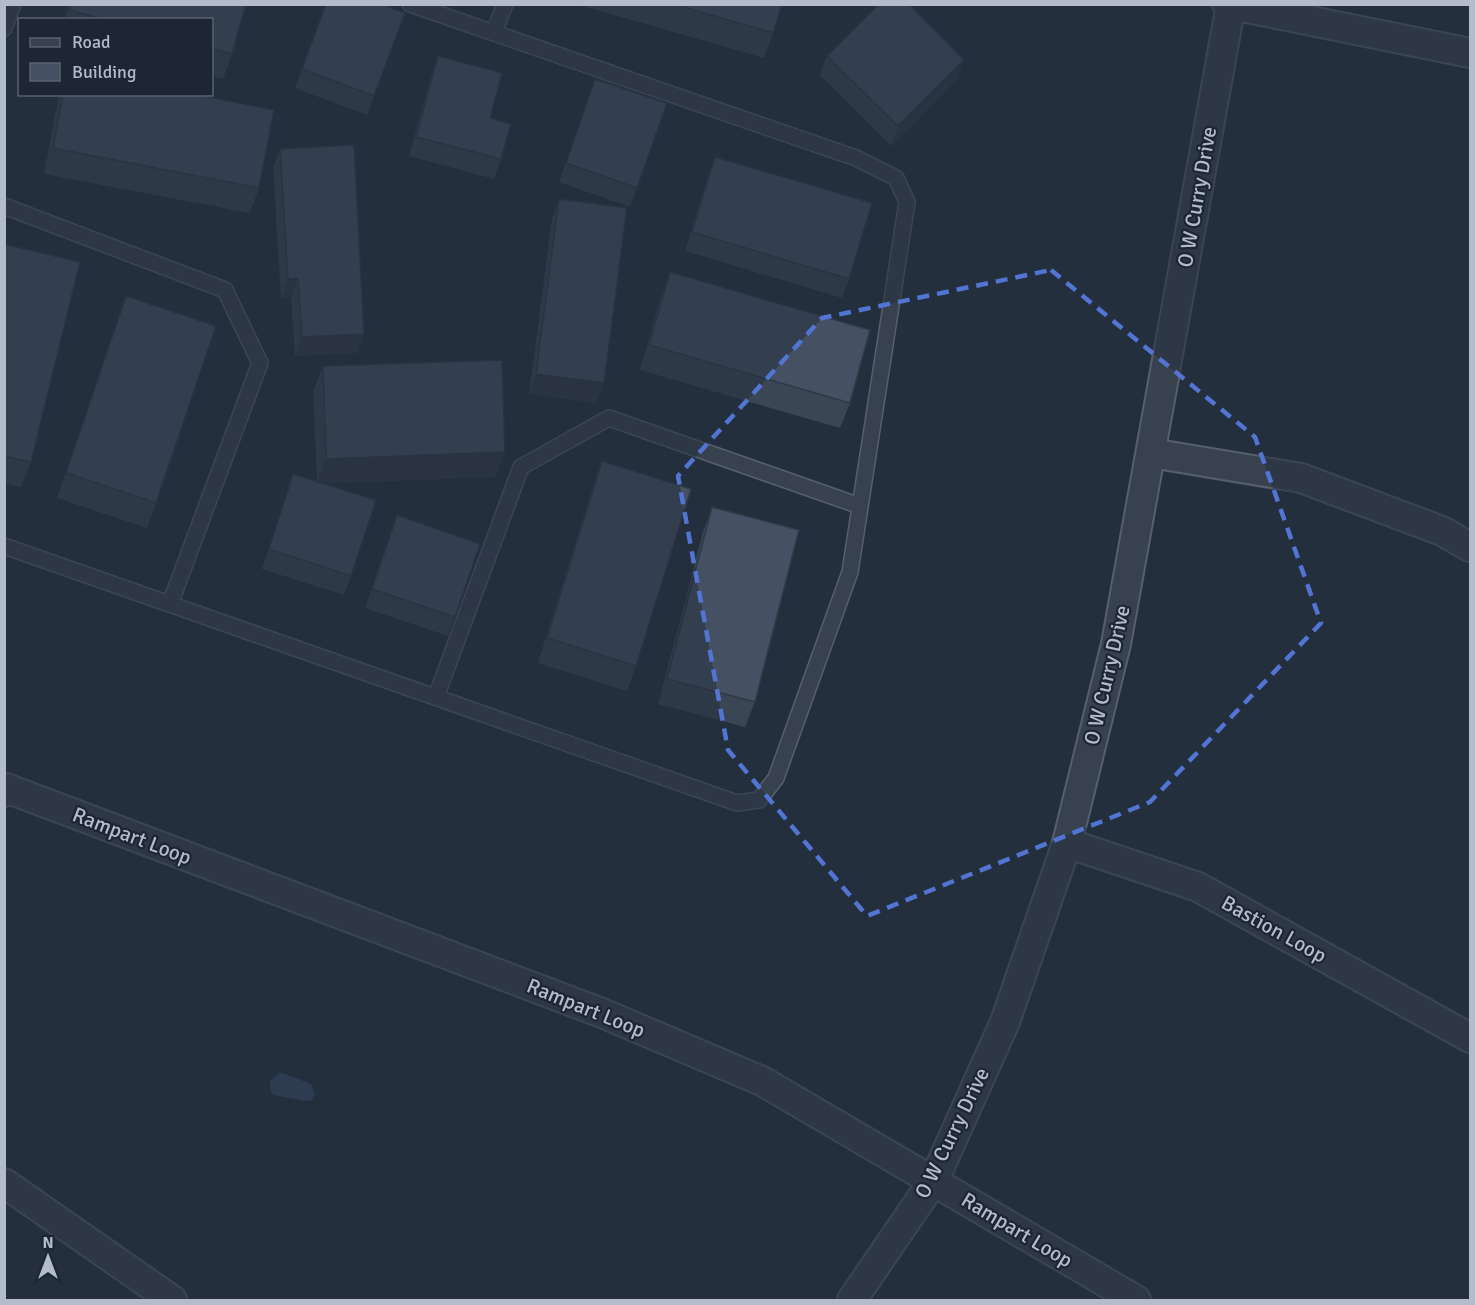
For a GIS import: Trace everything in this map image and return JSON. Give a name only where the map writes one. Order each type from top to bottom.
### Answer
[{"type":"street","points":[[1230,5],[1470,53]]},
{"type":"street","name":"O W Curry Drive","points":[[852,1300],[934,1180],[1005,1022],[1067,843],[1116,644],[1230,5]]},
{"type":"street","points":[[1151,453],[1301,478],[1442,531],[1470,547]]},
{"type":"street","name":"Rampart Loop","points":[[4,792],[6,788],[602,1013],[762,1081],[1136,1300]]},
{"type":"street","name":"Bastion Loop","points":[[1067,843],[1198,887],[1470,1038]]},
{"type":"street","points":[[4,1184],[172,1300]]},
{"type":"lane","points":[[4,28],[13,4]]},
{"type":"lane","points":[[4,546],[737,802],[759,800],[776,778],[850,573],[907,202],[896,178],[856,158],[494,33],[449,11],[410,4]]},
{"type":"lane","points":[[494,33],[505,4]]},
{"type":"lane","points":[[4,206],[225,290],[260,363],[170,604]]},
{"type":"lane","points":[[436,698],[521,467],[609,418],[860,506]]},
{"type":"highlighted area","points":[[1051,270],[1255,437],[1321,623],[1150,802],[867,916],[728,750],[678,476],[822,318]]},
{"type":"water","points":[[280,1072],[311,1084],[315,1094],[312,1100],[274,1095],[271,1092],[270,1081]]},
{"type":"building","points":[[71,4],[246,4],[232,54],[213,49],[213,18],[98,18],[70,10]]},
{"type":"building","points":[[326,4],[382,4],[405,13],[374,96],[302,69]]},
{"type":"building","points":[[673,4],[782,4],[773,33]]},
{"type":"building","points":[[879,4],[909,4],[964,60],[898,126],[827,56]]},
{"type":"building","points":[[438,56],[502,73],[490,118],[511,124],[501,159],[416,137]]},
{"type":"building","points":[[595,79],[667,103],[637,188],[566,163]]},
{"type":"building","points":[[63,96],[204,96],[274,110],[259,188],[53,148]]},
{"type":"building","points":[[354,145],[364,334],[302,337],[298,278],[288,279],[280,149]]},
{"type":"building","points":[[715,157],[872,203],[849,279],[692,232]]},
{"type":"building","points":[[559,199],[627,208],[604,383],[536,374]]},
{"type":"building","points":[[4,244],[80,262],[31,462],[4,456]]},
{"type":"building","points":[[670,272],[870,330],[850,403],[649,345]]},
{"type":"building","points":[[126,296],[216,326],[156,503],[66,473]]},
{"type":"building","points":[[502,360],[505,452],[326,459],[323,366]]},
{"type":"building","points":[[602,461],[691,489],[636,666],[547,638]]},
{"type":"building","points":[[293,474],[376,500],[351,576],[269,549]]},
{"type":"building","points":[[712,507],[799,530],[755,702],[667,679]]},
{"type":"building","points":[[397,515],[480,544],[455,617],[372,589]]}]
